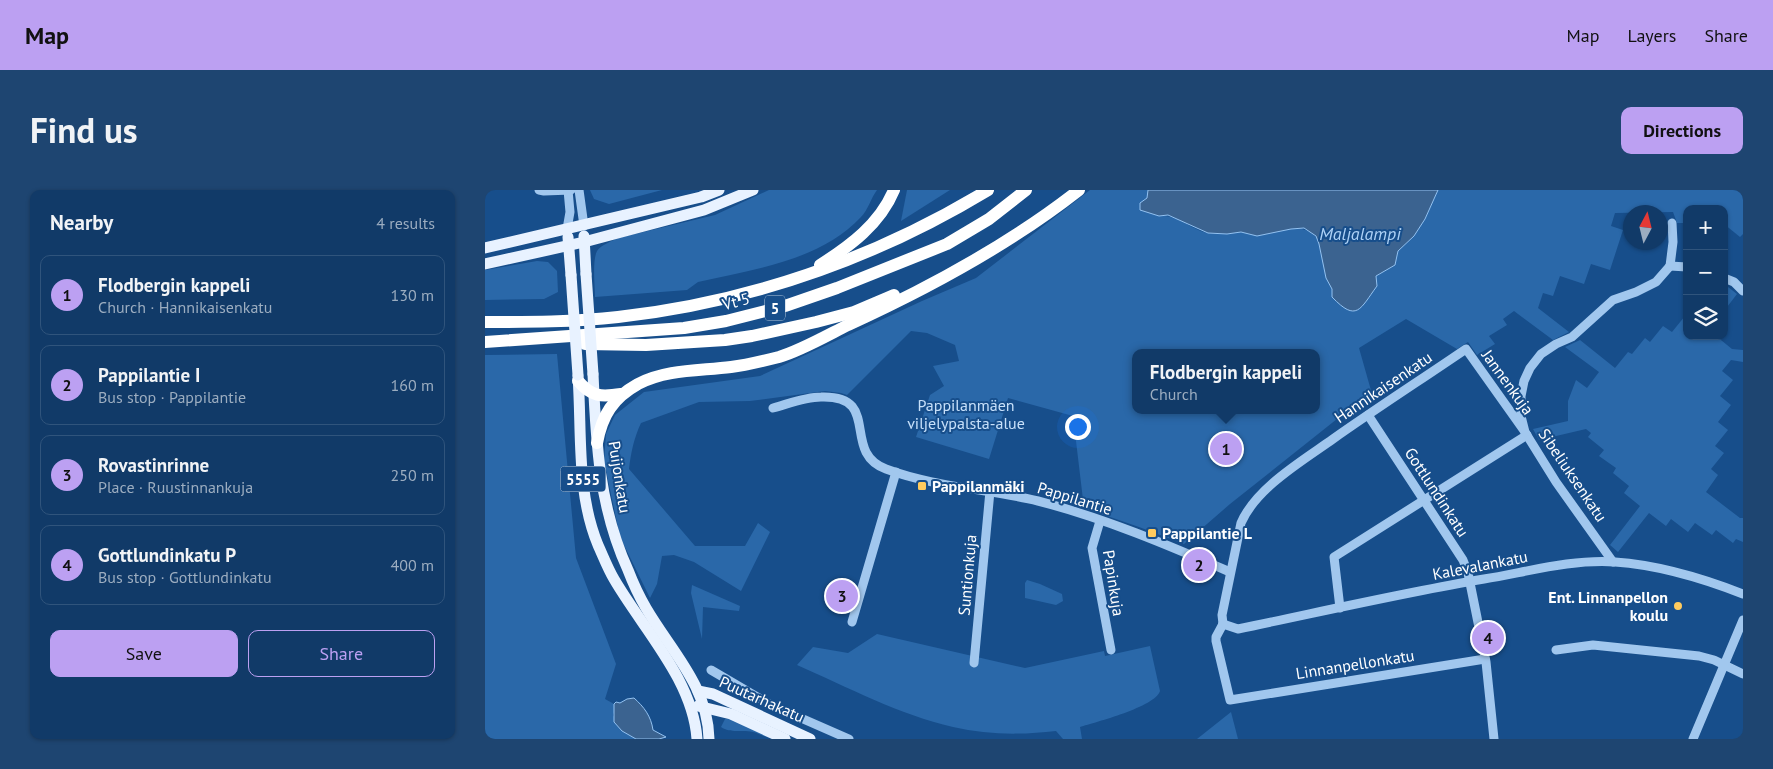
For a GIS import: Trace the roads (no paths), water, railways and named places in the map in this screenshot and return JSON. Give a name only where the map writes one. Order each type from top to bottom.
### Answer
[{"type":"highway","points":[[797,279],[839,253],[861,236],[882,213],[894,190]]},
{"type":"highway","name":"Vt 5","points":[[485,322],[527,322],[617,317],[709,303],[797,279],[873,250],[960,207],[988,190]]},
{"type":"highway","name":"Vt 5","points":[[491,343],[684,328],[726,321],[785,306],[837,288],[947,244],[989,219],[1026,190]]},
{"type":"highway","points":[[578,378],[586,390],[594,394],[606,396],[621,394],[640,383],[668,374],[731,367],[781,356],[909,297],[961,268],[1050,213],[1079,190]]},
{"type":"highway","points":[[491,343],[646,345],[743,338],[854,312],[961,268]]},
{"type":"highway","points":[[597,443],[602,421],[621,394]]},
{"type":"main road","points":[[485,248],[701,197],[719,190]]},
{"type":"main road","points":[[485,264],[584,242],[704,210],[753,190]]},
{"type":"main road","name":"Puijonkatu","points":[[584,226],[597,443],[605,505],[627,570],[647,608],[687,668],[698,691],[705,707],[709,739]]},
{"type":"main road","name":"Puijonkatu","points":[[567,229],[578,378],[582,472],[588,510],[597,543],[614,578],[675,674],[688,701],[696,726],[697,739]]},
{"type":"main road","name":"Puutarhakatu","points":[[785,739],[731,714],[688,701],[698,691],[713,694],[797,735],[810,739]]},
{"type":"street","points":[[539,190],[569,190]]},
{"type":"street","name":"5555","points":[[567,229],[570,212],[569,190]]},
{"type":"street","name":"5555","points":[[579,190],[584,226]]},
{"type":"street","points":[[1672,223],[1673,242],[1670,266],[1683,267]]},
{"type":"street","name":"Sibeliuksenkatu","points":[[1613,562],[1556,482],[1526,433],[1521,416],[1521,396],[1524,381],[1530,368],[1541,354],[1556,344],[1572,337],[1613,300],[1655,282],[1670,266]]},
{"type":"street","points":[[1728,280],[1734,282],[1743,291]]},
{"type":"street","name":"Jannenkuja","points":[[1466,349],[1526,433]]},
{"type":"street","name":"Hannikaisenkatu","points":[[1230,700],[1216,637],[1223,624],[1222,615],[1230,572],[1244,516],[1261,495],[1291,469],[1466,349]]},
{"type":"street","name":"Pappilantie","points":[[773,408],[820,397],[848,401],[857,412],[867,455],[884,468],[915,478],[1038,501],[1171,546],[1230,572]]},
{"type":"street","name":"Gottlundinkatu","points":[[1368,415],[1463,560],[1485,658],[1494,739]]},
{"type":"street","points":[[1340,608],[1334,557],[1526,433]]},
{"type":"street","points":[[852,622],[896,472]]},
{"type":"street","name":"Suntionkuja","points":[[974,663],[990,491]]},
{"type":"street","name":"Papinkuja","points":[[1100,521],[1092,548],[1111,650]]},
{"type":"street","name":"Kalevalankatu","points":[[1223,624],[1238,629],[1469,581],[1565,564],[1613,562],[1686,573],[1743,594]]},
{"type":"street","points":[[1693,739],[1743,620]]},
{"type":"street","points":[[1556,650],[1593,645],[1699,656],[1714,660],[1743,674]]},
{"type":"street","name":"Linnanpellonkatu","points":[[1230,700],[1485,658]]},
{"type":"street","points":[[711,670],[769,704],[849,739]]},
{"type":"water","name":"Maljalampi","points":[[1148,190],[1438,190],[1425,219],[1414,236],[1398,251],[1395,265],[1376,276],[1377,286],[1362,306],[1353,311],[1340,305],[1332,297],[1332,289],[1326,278],[1316,236],[1304,228],[1257,236],[1241,232],[1227,234],[1208,233],[1168,215],[1159,216],[1140,210],[1140,203],[1147,198]]},
{"type":"water","points":[[634,698],[647,712],[653,730],[666,737],[659,739],[636,739],[622,731],[614,722],[614,704]]},
{"type":"place","name":"Flodbergin kappeli","points":[[1226,449]]},
{"type":"place","name":"Pappilanmäki","points":[[922,486]]},
{"type":"place","name":"Pappilantie L","points":[[1152,533]]},
{"type":"place","name":"Pappilantie I","points":[[1199,565]]},
{"type":"place","name":"Rovastinrinne","points":[[842,596]]},
{"type":"place","name":"Ent. Linnanpellon koulu","points":[[1678,606]]},
{"type":"place","name":"Gottlundinkatu P","points":[[1488,638]]},
{"type":"park label","name":"Pappilanmäen viljelypalsta-alue","points":[[966,414]]}]
